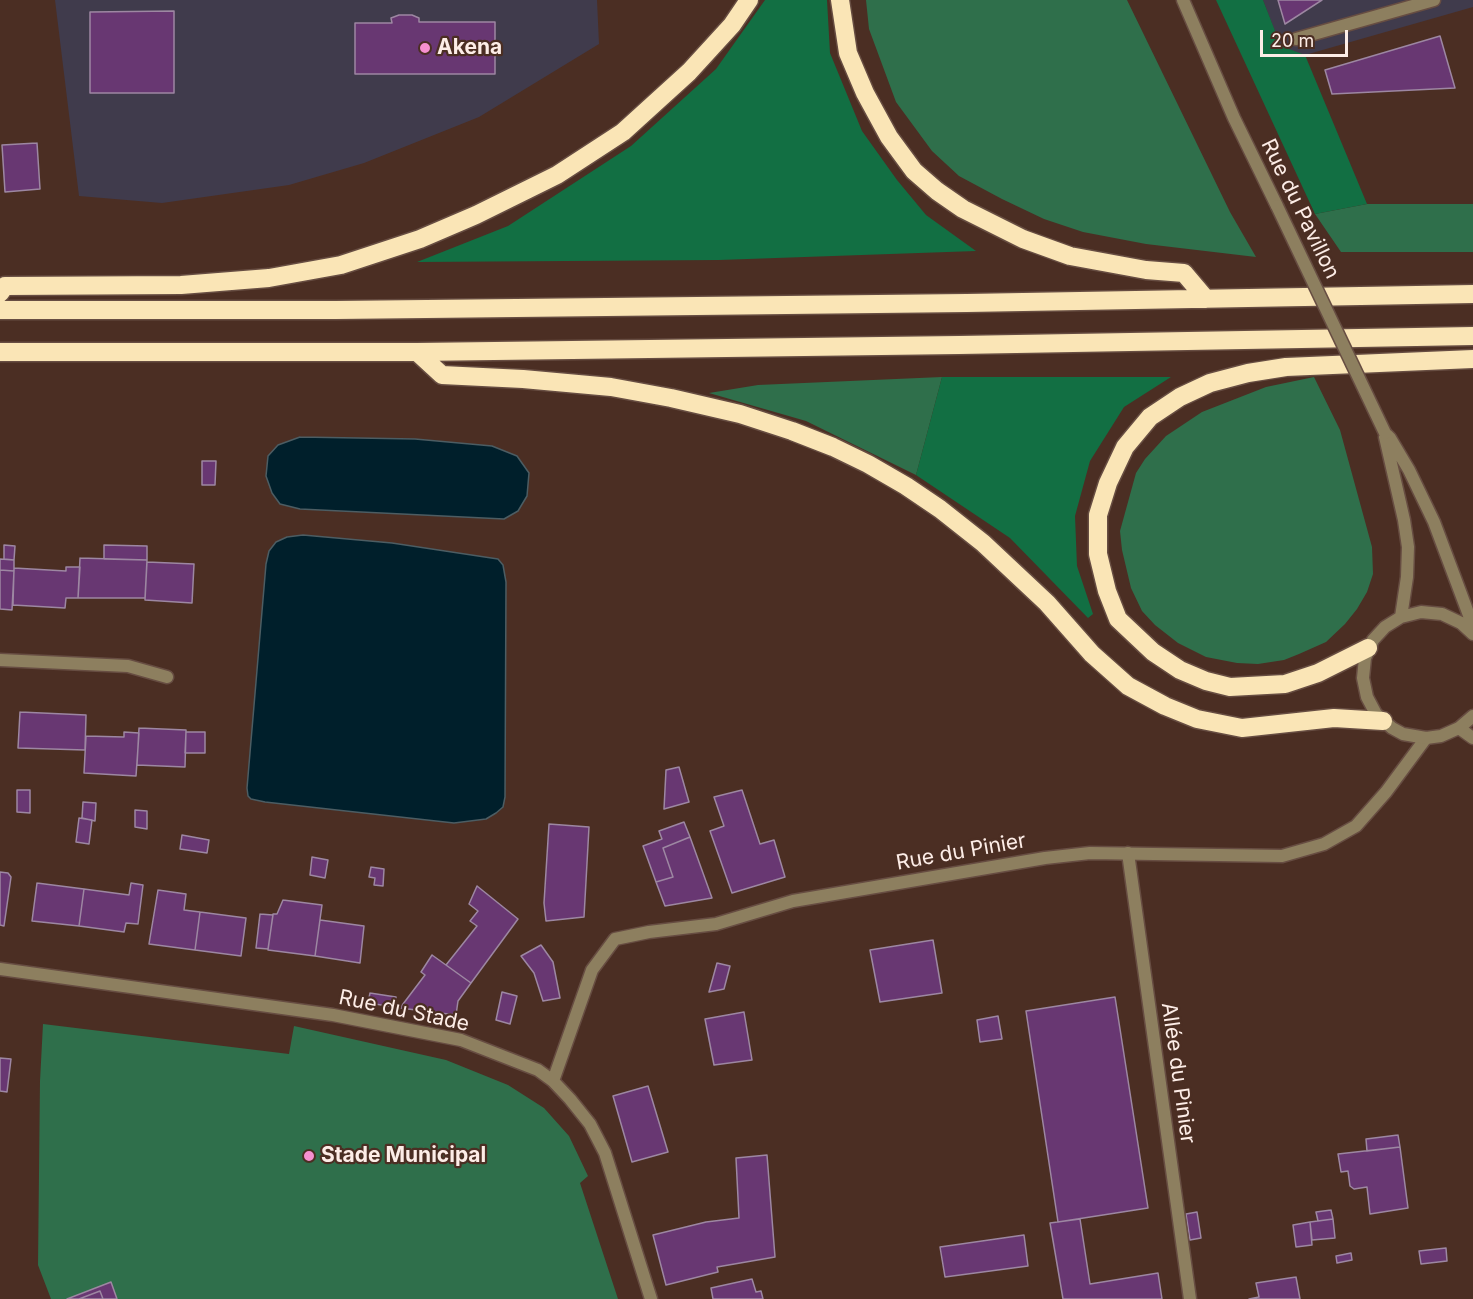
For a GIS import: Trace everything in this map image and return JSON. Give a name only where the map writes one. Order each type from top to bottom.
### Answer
[{"type":"highway","points":[[0,293],[5,286],[181,285],[269,278],[341,265],[420,239],[476,215],[557,175],[623,132],[689,72],[732,25],[749,0]]},
{"type":"highway","points":[[840,0],[848,53],[865,93],[895,146],[914,171],[937,191],[963,209],[1023,238],[1070,256],[1104,264],[1184,273],[1206,299]]},
{"type":"highway","points":[[0,309],[336,310],[1473,294]]},
{"type":"highway","points":[[0,352],[417,352],[1473,336]]},
{"type":"highway","points":[[417,352],[442,375],[612,387],[740,414],[833,447],[906,486],[983,543],[1047,603],[1092,654],[1128,686],[1165,706],[1197,719],[1242,728],[1334,718],[1383,722]]},
{"type":"highway","points":[[1368,648],[1318,673],[1285,684],[1230,687],[1206,681],[1180,670],[1153,652],[1118,619],[1107,591],[1098,554],[1098,515],[1108,483],[1125,447],[1150,417],[1179,397],[1210,383],[1248,373],[1286,367],[1473,359]]},
{"type":"street","name":"Rue du Pavillon","points":[[1183,0],[1234,118],[1385,433],[1408,547],[1407,577],[1401,617]]},
{"type":"street","points":[[1296,39],[1434,0]]},
{"type":"street","name":"Rue du Pavillon","points":[[1385,433],[1409,470],[1434,522],[1473,626]]},
{"type":"street","points":[[1473,634],[1461,623],[1442,614],[1422,612],[1401,617],[1385,627],[1368,648],[1363,668],[1364,687],[1371,706],[1383,722],[1403,734],[1426,738],[1445,735],[1459,728],[1473,716]]},
{"type":"street","points":[[0,660],[128,666],[167,677]]},
{"type":"street","points":[[1459,728],[1473,738]]},
{"type":"street","name":"Rue du Pinier","points":[[553,1081],[592,970],[615,939],[649,932],[716,924],[793,901],[1022,862],[1090,853],[1282,856],[1324,844],[1356,826],[1386,792],[1426,738]]},
{"type":"street","name":"Allée du Pinier","points":[[1128,853],[1190,1299]]},
{"type":"street","name":"Rue du Stade","points":[[0,969],[333,1015],[461,1040],[538,1070],[553,1081],[590,1124],[605,1153],[651,1299]]},
{"type":"shaded area","points":[[55,0],[597,0],[599,44],[479,117],[364,163],[289,185],[162,203],[79,196]]},
{"type":"shaded area","points":[[1263,0],[1473,0],[1473,7],[1305,55],[1281,47]]},
{"type":"green space","points":[[765,0],[827,0],[830,53],[862,131],[897,180],[926,215],[976,251],[719,260],[417,262],[508,226],[631,146],[716,69]]},
{"type":"green space","points":[[866,0],[1127,0],[1230,212],[1256,257],[1146,244],[1083,232],[1044,219],[959,176],[932,151],[896,102],[869,29]]},
{"type":"green space","points":[[1216,0],[1263,0],[1281,46],[1305,55],[1367,204],[1315,214]]},
{"type":"green space","points":[[1367,204],[1473,204],[1473,252],[1341,252],[1315,214]]},
{"type":"green space","points":[[942,377],[916,475],[806,421],[709,393],[758,385]]},
{"type":"green space","points":[[942,377],[1171,377],[1124,407],[1090,461],[1075,516],[1077,566],[1093,614],[1088,618],[1010,538],[916,475]]},
{"type":"green space","points":[[1314,377],[1340,430],[1372,547],[1373,574],[1367,592],[1345,624],[1326,642],[1299,654],[1284,660],[1258,664],[1237,663],[1206,657],[1178,643],[1155,625],[1142,611],[1131,588],[1120,531],[1136,473],[1145,459],[1166,436],[1202,412],[1266,387]]},
{"type":"green space","name":"Stade Municipal","points":[[43,1024],[289,1054],[294,1026],[446,1060],[508,1085],[544,1108],[569,1136],[588,1176],[580,1183],[618,1299],[51,1299],[38,1265],[40,1081]]},
{"type":"water","points":[[300,437],[415,439],[492,446],[517,456],[529,473],[527,496],[518,511],[504,519],[300,509],[280,504],[272,493],[266,476],[268,456],[278,445]]},
{"type":"water","points":[[303,535],[392,543],[498,559],[503,565],[506,582],[505,797],[503,807],[496,813],[486,819],[454,823],[265,802],[251,799],[248,796],[266,564],[269,551],[276,542],[287,537]]},
{"type":"building","points":[[1278,0],[1322,0],[1285,24]]},
{"type":"building","points":[[174,11],[174,93],[90,93],[90,12]]},
{"type":"building","name":"Akena","points":[[399,15],[412,15],[419,18],[419,22],[495,22],[495,74],[355,74],[355,23],[392,23],[391,18]]},
{"type":"building","points":[[1440,36],[1455,88],[1332,94],[1325,70]]},
{"type":"building","points":[[37,143],[40,189],[5,192],[2,145]]},
{"type":"building","points":[[202,461],[216,461],[215,485],[202,485]]},
{"type":"building","points":[[4,545],[15,546],[14,560],[4,559]]},
{"type":"building","points":[[104,545],[147,546],[147,560],[104,559]]},
{"type":"building","points":[[80,558],[147,560],[145,598],[78,598]]},
{"type":"building","points":[[0,559],[14,560],[14,571],[0,570]]},
{"type":"building","points":[[147,562],[194,564],[192,603],[145,600]]},
{"type":"building","points":[[66,567],[80,567],[78,598],[66,598],[65,608],[13,605],[14,568],[66,571]]},
{"type":"building","points":[[0,570],[14,571],[12,610],[0,609]]},
{"type":"building","points":[[20,712],[86,715],[85,750],[18,748]]},
{"type":"building","points":[[139,728],[186,730],[185,767],[137,765]]},
{"type":"building","points":[[124,732],[139,733],[136,776],[84,773],[86,736],[124,737]]},
{"type":"building","points":[[186,732],[205,732],[205,753],[185,753]]},
{"type":"building","points":[[679,767],[689,802],[664,809],[666,770]]},
{"type":"building","points":[[17,790],[30,790],[30,813],[17,812]]},
{"type":"building","points":[[742,790],[760,844],[774,840],[785,877],[732,893],[710,831],[724,826],[714,797]]},
{"type":"building","points":[[83,802],[96,803],[95,821],[82,818]]},
{"type":"building","points":[[135,810],[147,811],[147,829],[135,827]]},
{"type":"building","points":[[79,818],[92,820],[89,844],[76,842]]},
{"type":"building","points":[[684,822],[690,837],[663,848],[673,877],[656,882],[643,846],[662,839],[659,831]]},
{"type":"building","points":[[549,824],[589,827],[584,917],[546,921],[544,903]]},
{"type":"building","points":[[182,835],[209,840],[207,853],[180,849]]},
{"type":"building","points":[[690,837],[712,898],[665,906],[656,882],[673,877],[663,848]]},
{"type":"building","points":[[312,857],[328,860],[325,878],[310,875]]},
{"type":"building","points":[[371,867],[384,869],[383,886],[374,885],[375,878],[369,877]]},
{"type":"building","points":[[0,872],[8,873],[11,877],[4,926],[0,925]]},
{"type":"building","points":[[37,883],[84,889],[79,926],[32,921]]},
{"type":"building","points":[[131,883],[143,885],[138,924],[126,923],[124,932],[79,926],[84,889],[129,895]]},
{"type":"building","points":[[477,886],[518,919],[471,983],[446,965],[477,926],[470,921],[478,911],[469,904]]},
{"type":"building","points":[[158,890],[186,894],[184,910],[200,912],[195,950],[149,944]]},
{"type":"building","points":[[283,900],[322,905],[315,956],[268,950],[273,914],[277,914]]},
{"type":"building","points":[[200,912],[246,918],[241,956],[195,950]]},
{"type":"building","points":[[260,914],[273,915],[268,949],[256,948]]},
{"type":"building","points":[[320,920],[364,926],[360,963],[315,956]]},
{"type":"building","points":[[933,940],[942,993],[880,1002],[870,950]]},
{"type":"building","points":[[541,945],[553,962],[560,998],[543,1001],[534,973],[521,956]]},
{"type":"building","points":[[432,955],[471,983],[458,1001],[456,1015],[400,1008],[425,975],[421,972]]},
{"type":"building","points":[[717,963],[730,966],[724,989],[709,992]]},
{"type":"building","points":[[502,992],[517,996],[510,1024],[496,1020]]},
{"type":"building","points":[[370,993],[396,997],[395,1007],[368,1003]]},
{"type":"building","points":[[1115,997],[1148,1208],[1058,1222],[1026,1011]]},
{"type":"building","points":[[744,1012],[752,1060],[714,1065],[705,1019]]},
{"type":"building","points":[[998,1016],[1002,1039],[980,1042],[977,1020]]},
{"type":"building","points":[[0,1058],[11,1059],[7,1092],[0,1091]]},
{"type":"building","points":[[648,1086],[668,1152],[632,1162],[613,1096]]},
{"type":"building","points":[[1398,1135],[1400,1147],[1367,1151],[1366,1139]]},
{"type":"building","points":[[1400,1147],[1408,1208],[1370,1214],[1367,1187],[1354,1189],[1350,1186],[1348,1171],[1341,1172],[1338,1154]]},
{"type":"building","points":[[767,1155],[775,1257],[717,1267],[718,1272],[666,1285],[653,1235],[706,1222],[739,1218],[736,1158]]},
{"type":"building","points":[[1331,1210],[1333,1219],[1318,1221],[1316,1212]]},
{"type":"building","points":[[1197,1212],[1201,1238],[1190,1240],[1186,1214]]},
{"type":"building","points":[[1080,1219],[1090,1284],[1158,1273],[1162,1299],[1063,1299],[1050,1223]]},
{"type":"building","points":[[1333,1219],[1335,1238],[1312,1240],[1310,1222]]},
{"type":"building","points":[[1310,1222],[1312,1245],[1296,1247],[1293,1225]]},
{"type":"building","points":[[1024,1235],[1028,1266],[945,1277],[940,1247]]},
{"type":"building","points":[[1446,1248],[1447,1261],[1421,1264],[1419,1251]]},
{"type":"building","points":[[1351,1253],[1352,1260],[1337,1263],[1336,1256]]},
{"type":"building","points":[[1296,1277],[1300,1299],[1249,1299],[1259,1297],[1256,1283]]},
{"type":"building","points":[[752,1279],[756,1292],[761,1291],[763,1299],[713,1299],[711,1288]]},
{"type":"building","points":[[111,1282],[117,1299],[103,1299],[100,1291],[79,1299],[67,1299]]},
{"type":"building","points":[[100,1291],[103,1299],[79,1299]]},
{"type":"place","name":"Akena","points":[[425,48]]},
{"type":"place","name":"Stade Municipal","points":[[309,1156]]}]
